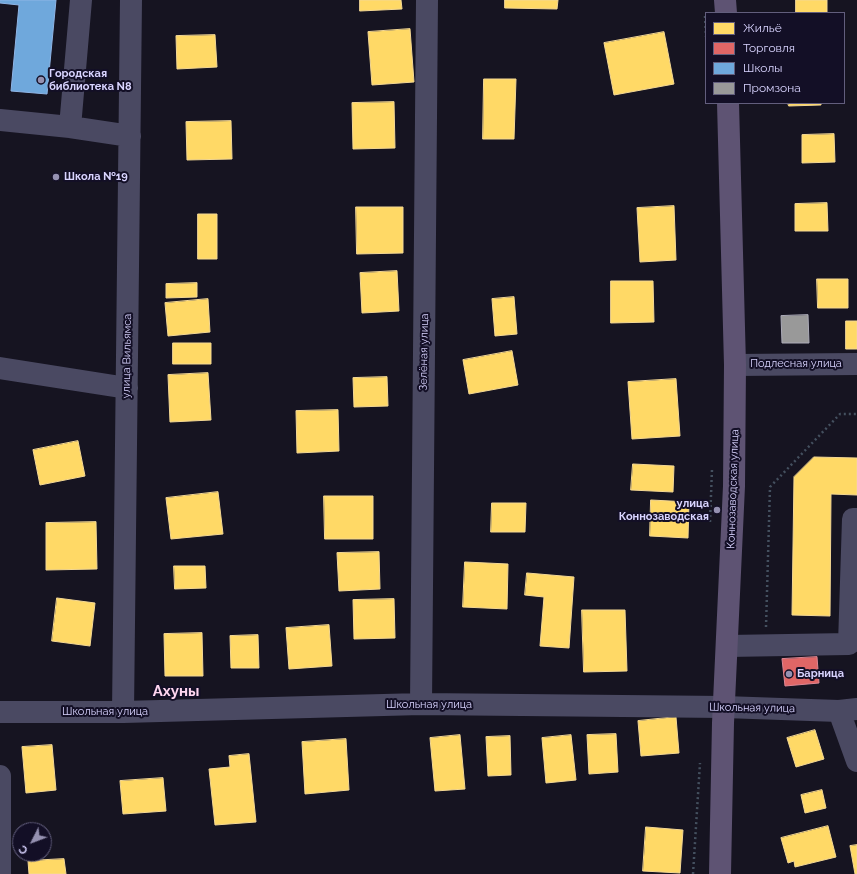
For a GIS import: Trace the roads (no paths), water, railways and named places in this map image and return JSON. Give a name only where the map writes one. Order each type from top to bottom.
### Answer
[{"type":"main road","points":[[725,0],[726,12]]},
{"type":"main road","name":"Коннозаводская улица","points":[[720,874],[724,707],[734,486],[735,364],[728,104]]},
{"type":"street","points":[[70,127],[81,0]]},
{"type":"street","name":"улица Вильямса","points":[[123,712],[131,0]]},
{"type":"street","name":"Зелёная улица","points":[[421,704],[427,0]]},
{"type":"street","points":[[0,120],[70,127],[130,136]]},
{"type":"street","name":"Подлесная улица","points":[[735,364],[857,364]]},
{"type":"street","points":[[0,368],[127,388]]},
{"type":"street","points":[[727,646],[849,644],[853,519],[857,519]]},
{"type":"street","name":"Школьная улица","points":[[0,712],[123,712],[421,704],[724,707],[848,710]]},
{"type":"street","points":[[848,710],[857,761]]},
{"type":"street","points":[[0,776],[0,874]]},
{"type":"place","name":"Городская библиотека N8","points":[[41,80]]},
{"type":"place","name":"Школа №19","points":[[56,177]]},
{"type":"place","name":"улица Коннозаводская","points":[[717,510]]},
{"type":"place","name":"Барница","points":[[789,674]]},
{"type":"district","name":"Ахуны","points":[[176,691]]}]
